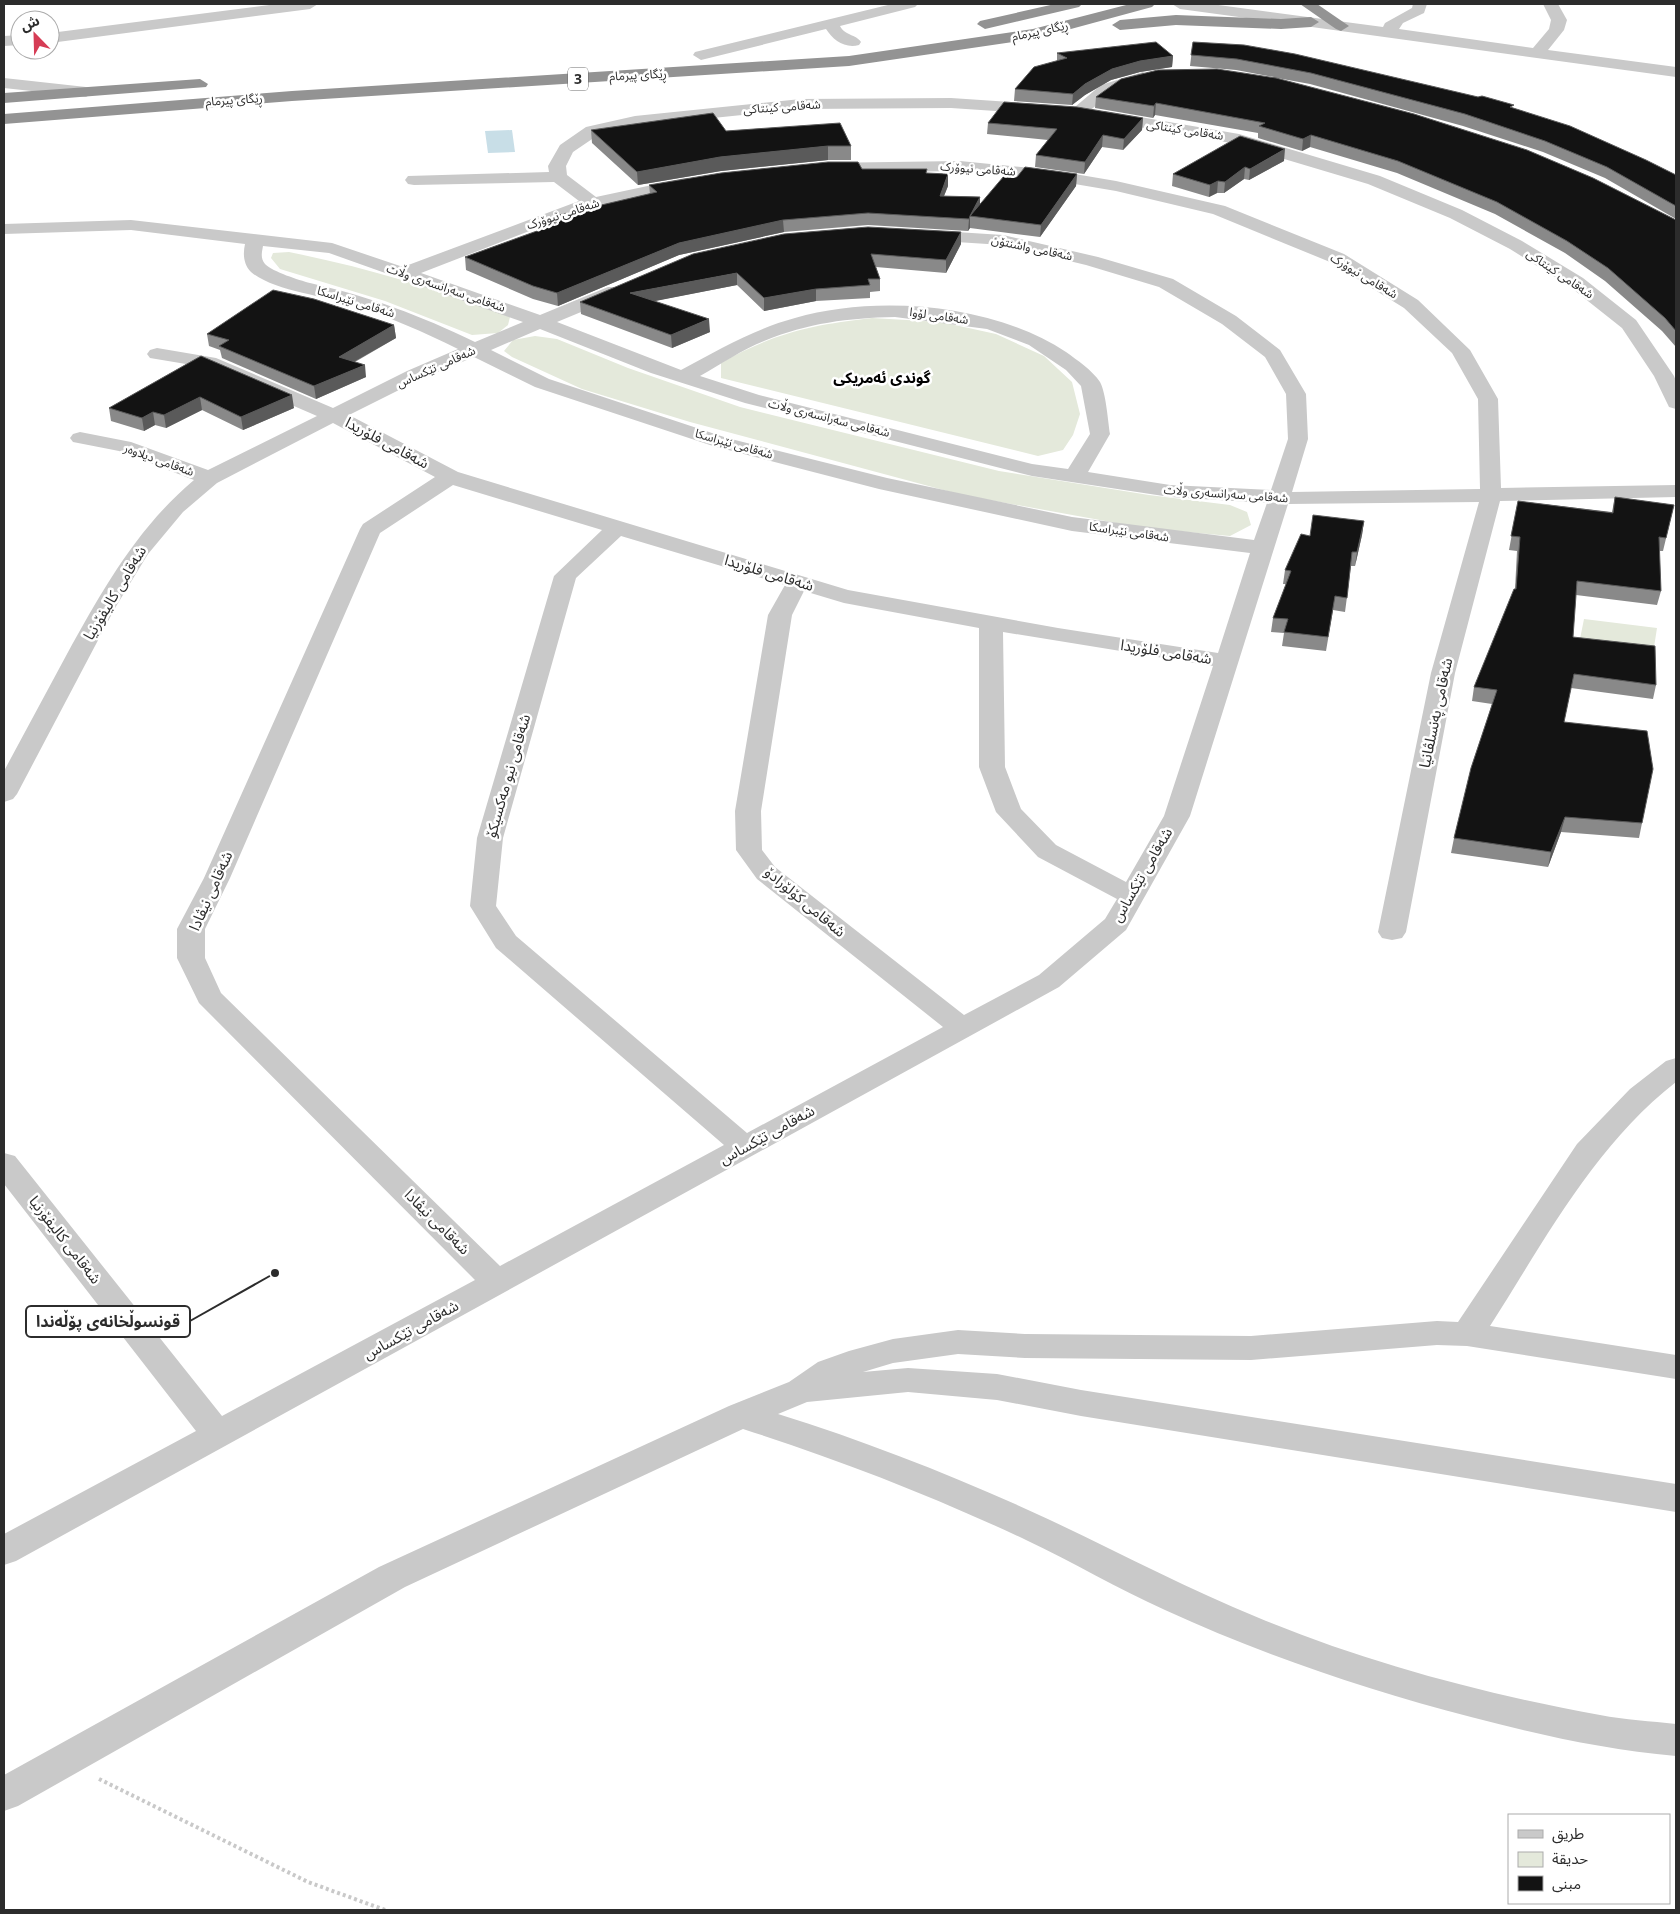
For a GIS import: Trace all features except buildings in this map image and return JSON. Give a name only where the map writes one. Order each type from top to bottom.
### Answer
[{"type":"highway","name":"ڕێگای پیرمام","points":[[966,27],[1074,4]]},
{"type":"highway","name":"ڕێگای پیرمام","points":[[4,119],[292,96],[799,65],[918,52],[1034,34],[1147,4]]},
{"type":"highway","points":[[1307,4],[1341,26]]},
{"type":"highway","points":[[1034,34],[1176,20],[1281,24],[1311,22]]},
{"type":"highway","points":[[823,45],[872,40]]},
{"type":"highway","name":"ڕێگای پیرمام","points":[[669,57],[797,47]]},
{"type":"highway","name":"ڕێگای پیرمام","points":[[4,98],[218,83]]},
{"type":"street","points":[[60,37],[310,4]]},
{"type":"street","points":[[702,54],[910,4]]},
{"type":"street","points":[[1180,4],[1676,72]]},
{"type":"street","points":[[1392,28],[1390,26],[1398,20],[1419,10],[1420,4]]},
{"type":"street","points":[[1541,48],[1556,30],[1559,20],[1551,4]]},
{"type":"street","points":[[832,24],[835,32],[853,42]]},
{"type":"street","points":[[1341,26],[1392,28],[1676,66]]},
{"type":"street","points":[[1077,112],[1099,92],[1126,80],[1161,74]]},
{"type":"street","points":[[4,84],[86,92]]},
{"type":"street","name":"شەقامی کینتاکی","points":[[558,177],[556,166],[566,149],[592,132],[635,121],[801,104],[951,103],[1077,112],[1233,138],[1374,180],[1456,214],[1516,245],[1576,282],[1629,324],[1664,376],[1676,403]]},
{"type":"street","name":"شەقامی نیوۆرک","points":[[808,169],[960,166],[1051,175],[1116,186],[1219,210],[1337,258],[1411,304],[1460,350],[1488,399],[1491,496]]},
{"type":"street","points":[[414,180],[558,177],[593,202]]},
{"type":"street","name":"شەقامی نیوۆرک","points":[[403,273],[576,206],[652,189],[702,181]]},
{"type":"street","name":"شەقامی سەرانسەری وڵات","points":[[4,229],[131,225],[332,248],[539,322],[683,377],[752,399],[1032,470],[1170,491],[1281,497],[1491,496],[1676,491]]},
{"type":"street","name":"شەقامی واشنتۆن","points":[[906,234],[1003,240],[1091,260],[1166,283],[1229,320],[1273,354],[1296,394],[1298,439],[1281,497]]},
{"type":"street","name":"شەقامی نێبراسکا","points":[[255,239],[252,256],[258,268],[288,283],[358,300],[420,323],[542,383],[730,445],[887,484],[1072,524],[1264,548]]},
{"type":"street","points":[[539,322],[631,284]]},
{"type":"street","name":"شەقامی لۆوا","points":[[683,377],[756,337],[801,322],[850,312],[895,311],[991,324],[1036,341],[1073,366],[1091,384],[1100,434],[1075,476]]},
{"type":"street","name":"شەقامی تێکساس","points":[[333,414],[539,322]]},
{"type":"street","name":"شەقامی فلۆریدا","points":[[157,354],[209,362],[333,414],[450,477],[618,526],[844,596],[991,623],[1226,661]]},
{"type":"street","name":"شەقامی کالیفۆرنیا","points":[[4,794],[104,608],[139,551],[176,506],[208,478],[333,414]]},
{"type":"street","name":"شەقامی دیلاوەر","points":[[80,438],[124,446],[208,478]]},
{"type":"street","name":"شەقامی نیڤادا","points":[[450,477],[372,529],[217,878],[191,929],[191,958],[209,997],[497,1282]]},
{"type":"street","name":"شەقامی پەنسلڤانیا","points":[[1392,932],[1444,673],[1491,496]]},
{"type":"street","name":"شەقامی تێکساس","points":[[4,1551],[1049,981],[1116,924],[1177,816],[1281,497]]},
{"type":"street","name":"شەقامی نیو مەکسیکۆ","points":[[618,526],[565,576],[490,838],[484,906],[506,942],[745,1147]]},
{"type":"street","name":"شەقامی کۆلۆرادۆ","points":[[798,582],[780,615],[748,811],[749,850],[766,873],[962,1028]]},
{"type":"street","points":[[991,623],[992,767],[1009,812],[1047,851],[1132,896]]},
{"type":"street","points":[[1467,1334],[1588,1150],[1640,1097],[1676,1068]]},
{"type":"street","name":"شەقامی کالیفۆرنیا","points":[[4,1163],[218,1435]]},
{"type":"street","points":[[4,1794],[392,1576],[741,1415],[802,1391],[830,1371],[861,1360],[909,1348],[958,1342],[1251,1348],[1402,1334],[1467,1334],[1676,1367]]},
{"type":"street","points":[[802,1391],[908,1380],[997,1387],[1090,1405],[1676,1498]]},
{"type":"street","points":[[741,1415],[819,1440],[959,1494],[1040,1530],[1176,1599],[1326,1658],[1415,1687],[1508,1711],[1602,1732],[1676,1740]]},
{"type":"path","points":[[62,1761],[308,1882],[385,1910]]},
{"type":"green space","points":[[289,252],[373,272],[456,297],[510,317],[508,325],[498,333],[472,335],[385,301],[280,269],[271,258],[273,253]]},
{"type":"green space","points":[[872,318],[941,322],[996,334],[1044,356],[1072,382],[1080,414],[1073,435],[1063,450],[1038,456],[721,378],[721,363],[758,344],[811,327]]},
{"type":"green space","points":[[535,336],[557,339],[628,368],[740,407],[999,471],[1149,495],[1230,505],[1247,512],[1251,525],[1230,536],[1144,528],[962,495],[690,422],[582,389],[512,357],[504,351],[513,340]]},
{"type":"green space","points":[[1584,619],[1657,628],[1652,660],[1578,649]]},
{"type":"water","points":[[512,130],[515,152],[488,153],[485,131]]},
{"type":"place","name":"قونسوڵخانەی پۆڵەندا","points":[[275,1273]]},
{"type":"district","name":"گوندی ئەمریکی","points":[[882,378]]}]
